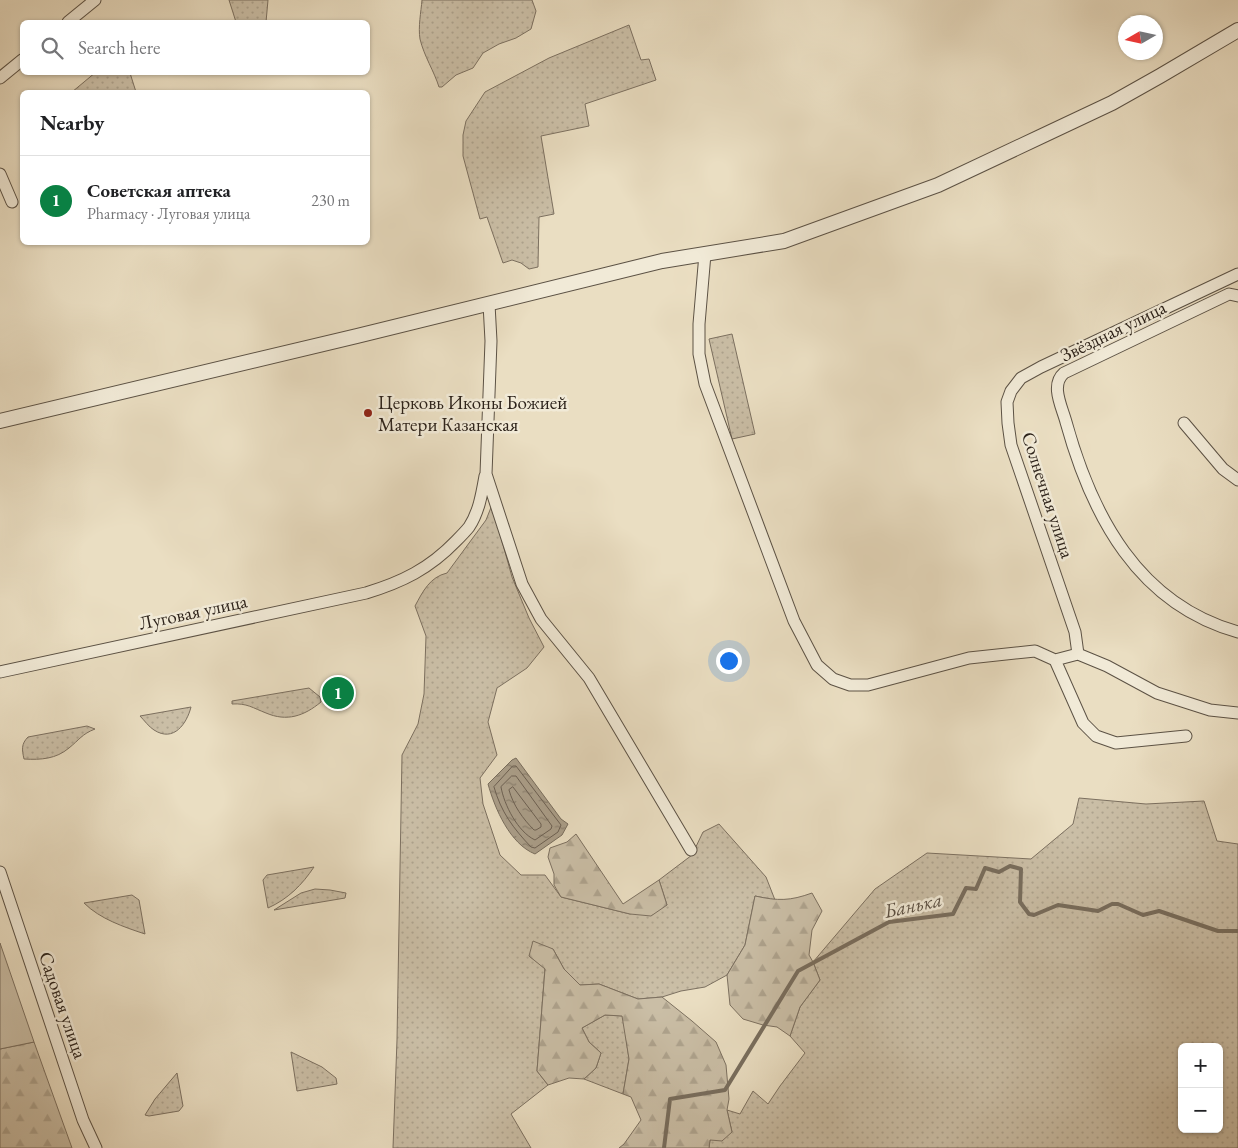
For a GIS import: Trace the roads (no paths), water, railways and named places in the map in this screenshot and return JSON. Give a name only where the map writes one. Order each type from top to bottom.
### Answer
[{"type":"street","points":[[70,20],[95,0]]},
{"type":"street","points":[[0,421],[662,261],[784,241],[938,185],[1112,103],[1238,30]]},
{"type":"street","points":[[0,78],[20,62]]},
{"type":"street","points":[[0,174],[12,202]]},
{"type":"street","points":[[705,254],[698,354],[705,384],[736,471],[794,621],[817,665],[833,679],[850,685],[868,685],[969,658],[1035,652],[1056,660],[1078,654],[1108,666],[1157,693],[1210,710],[1238,713]]},
{"type":"street","name":"Солнечная улица","points":[[1078,654],[1075,632],[1011,445],[1007,402],[1011,391],[1021,378],[1040,367],[1238,274]]},
{"type":"street","name":"Звёздная улица","points":[[1238,296],[1229,294],[1064,373],[1059,378],[1057,391],[1074,451],[1097,509],[1122,551],[1142,574],[1166,596],[1194,614],[1220,627],[1238,632]]},
{"type":"street","points":[[489,304],[491,341],[486,474],[522,584],[541,620],[589,678],[691,850]]},
{"type":"street","points":[[1184,423],[1223,469],[1238,480]]},
{"type":"street","name":"Луговая улица","points":[[0,672],[366,593],[393,583],[417,573],[446,552],[469,527],[480,504],[486,474]]},
{"type":"street","points":[[1056,660],[1083,723],[1096,736],[1116,743],[1186,736]]},
{"type":"street","name":"Садовая улица","points":[[0,872],[83,1120],[96,1148]]},
{"type":"water","points":[[516,758],[561,819],[568,824],[562,835],[535,854],[526,849],[511,834],[499,814],[488,784]]},
{"type":"waterway","name":"Банька","points":[[664,1148],[670,1099],[725,1090],[798,971],[889,922],[953,914],[966,888],[976,889],[985,868],[999,872],[1010,866],[1021,869],[1020,902],[1029,914],[1034,915],[1058,905],[1098,911],[1112,904],[1118,904],[1143,915],[1159,911],[1218,931],[1238,931]]},
{"type":"place","name":"Церковь Иконы Божией Матери Казанская","points":[[368,413]]},
{"type":"place","name":"Советская аптека","points":[[338,693]]}]
